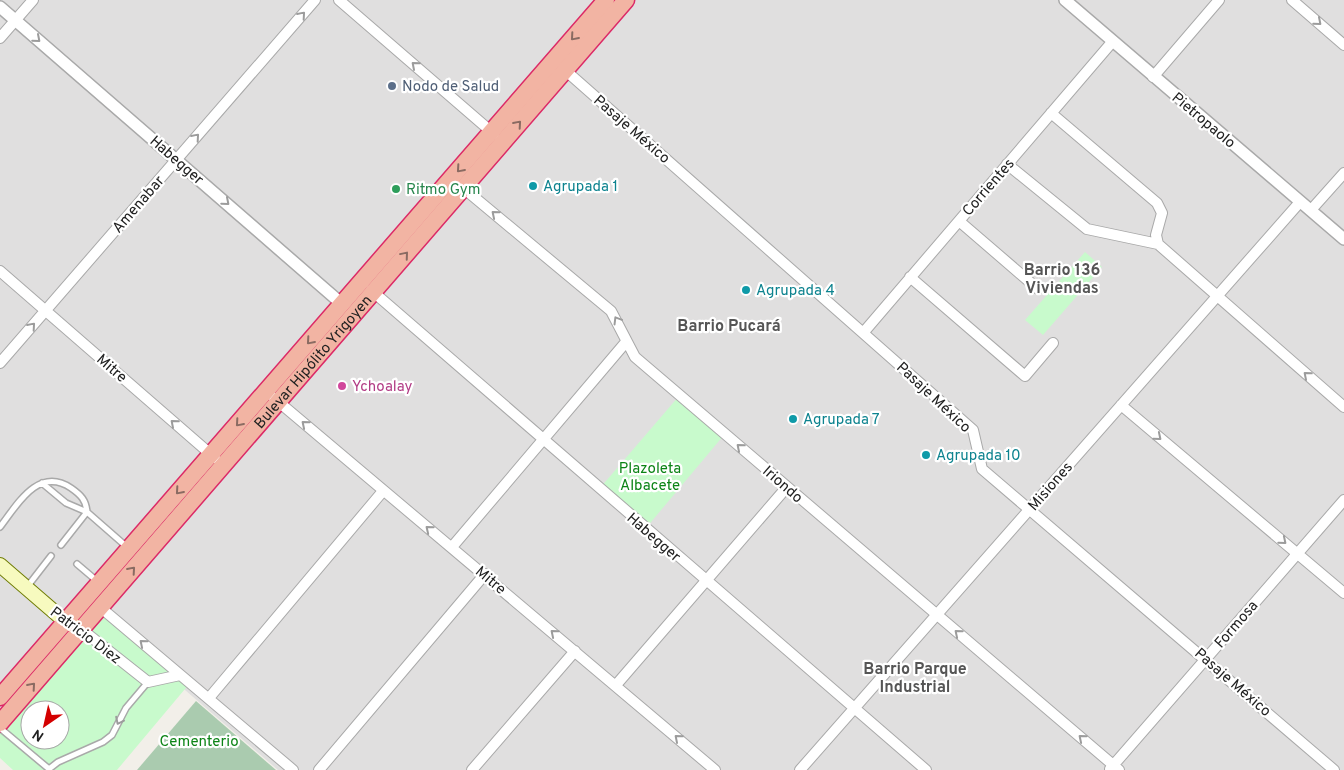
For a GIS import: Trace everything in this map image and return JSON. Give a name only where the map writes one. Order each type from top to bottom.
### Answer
[{"type":"highway","name":"Bulevar Hipólito Yrigoyen","points":[[0,723],[100,607],[217,460],[497,137],[606,0]]},
{"type":"highway","name":"Bulevar Hipólito Yrigoyen","points":[[367,287],[462,187],[497,137],[565,70],[626,0]]},
{"type":"highway","name":"Bulevar Hipólito Yrigoyen","points":[[0,697],[129,549],[217,460]]},
{"type":"main road","name":"Patricio Diez","points":[[0,565],[66,622],[81,629]]},
{"type":"street","points":[[0,38],[32,0]]},
{"type":"street","name":"Amenabar","points":[[0,363],[315,0]]},
{"type":"street","points":[[339,0],[497,137]]},
{"type":"street","name":"Pietropaolo","points":[[1064,0],[1344,239]]},
{"type":"street","points":[[1152,77],[1219,0]]},
{"type":"street","points":[[1292,0],[1344,45]]},
{"type":"street","name":"Habegger","points":[[0,7],[348,309]]},
{"type":"street","name":"Corrientes","points":[[863,333],[1113,42]]},
{"type":"street","name":"Pasaje México","points":[[565,70],[973,430],[982,469],[1206,658],[1334,770]]},
{"type":"street","points":[[1051,113],[1157,202],[1162,212],[1156,235],[1158,244]]},
{"type":"street","points":[[1007,164],[1087,229],[1158,244],[1344,408]]},
{"type":"street","points":[[1311,210],[1344,173]]},
{"type":"street","name":"Iriondo","points":[[462,187],[611,311],[620,324],[626,342],[635,357],[1114,768]]},
{"type":"street","name":"Misiones","points":[[800,770],[1300,202]]},
{"type":"street","points":[[959,221],[1038,289]]},
{"type":"street","name":"Mitre","points":[[0,271],[217,460]]},
{"type":"street","points":[[910,277],[1024,376],[1053,343]]},
{"type":"street","name":"Habegger","points":[[367,287],[926,770]]},
{"type":"street","points":[[452,547],[626,342]]},
{"type":"street","name":"Mitre","points":[[272,396],[715,770]]},
{"type":"street","points":[[1121,405],[1344,593]]},
{"type":"street","points":[[616,685],[787,488]]},
{"type":"street","points":[[209,698],[383,491]]},
{"type":"street","name":"Formosa","points":[[1114,768],[1206,658],[1344,500]]},
{"type":"street","points":[[320,770],[485,574]]},
{"type":"street","name":"Patricio Diez","points":[[100,607],[293,770]]},
{"type":"street","name":"Patricio Diez","points":[[81,629],[148,682]]},
{"type":"street","points":[[472,770],[575,650]]},
{"type":"street","points":[[148,682],[180,675]]},
{"type":"lane","points":[[0,528],[27,492],[42,483],[56,481],[66,485],[84,499],[87,512]]},
{"type":"lane","points":[[42,483],[66,503],[87,512],[129,549]]},
{"type":"lane","points":[[60,545],[87,512]]},
{"type":"lane","points":[[26,588],[51,556]]},
{"type":"lane","points":[[77,564],[99,583]]},
{"type":"lane","points":[[0,728],[49,770],[58,762],[103,742],[112,735],[126,708],[148,682]]},
{"type":"shaded area","points":[[0,0],[1344,0],[1344,770],[278,770],[100,617],[33,700],[20,700],[20,715],[0,740]]},
{"type":"green space","points":[[1085,252],[1102,267],[1043,335],[1025,320]]},
{"type":"green space","name":"Plazoleta Albacete","points":[[679,396],[724,435],[646,528],[600,488]]},
{"type":"green space","points":[[104,610],[190,683],[117,770],[13,770],[0,758],[0,730],[20,707],[20,750],[70,750],[70,700],[26,700]]},
{"type":"green space","name":"Cementerio","points":[[196,701],[276,770],[137,770]]},
{"type":"place","name":"Nodo de Salud","points":[[392,86]]},
{"type":"place","name":"Agrupada 1","points":[[533,186]]},
{"type":"place","name":"Ritmo Gym","points":[[396,189]]},
{"type":"place","name":"Agrupada 4","points":[[746,290]]},
{"type":"place","name":"Ychoalay","points":[[342,386]]},
{"type":"place","name":"Agrupada 7","points":[[793,419]]},
{"type":"place","name":"Agrupada 10","points":[[926,455]]},
{"type":"district","name":"Barrio 136 Viviendas","points":[[1062,278]]},
{"type":"district","name":"Barrio Pucará","points":[[729,325]]},
{"type":"district","name":"Barrio Parque Industrial","points":[[915,677]]}]
